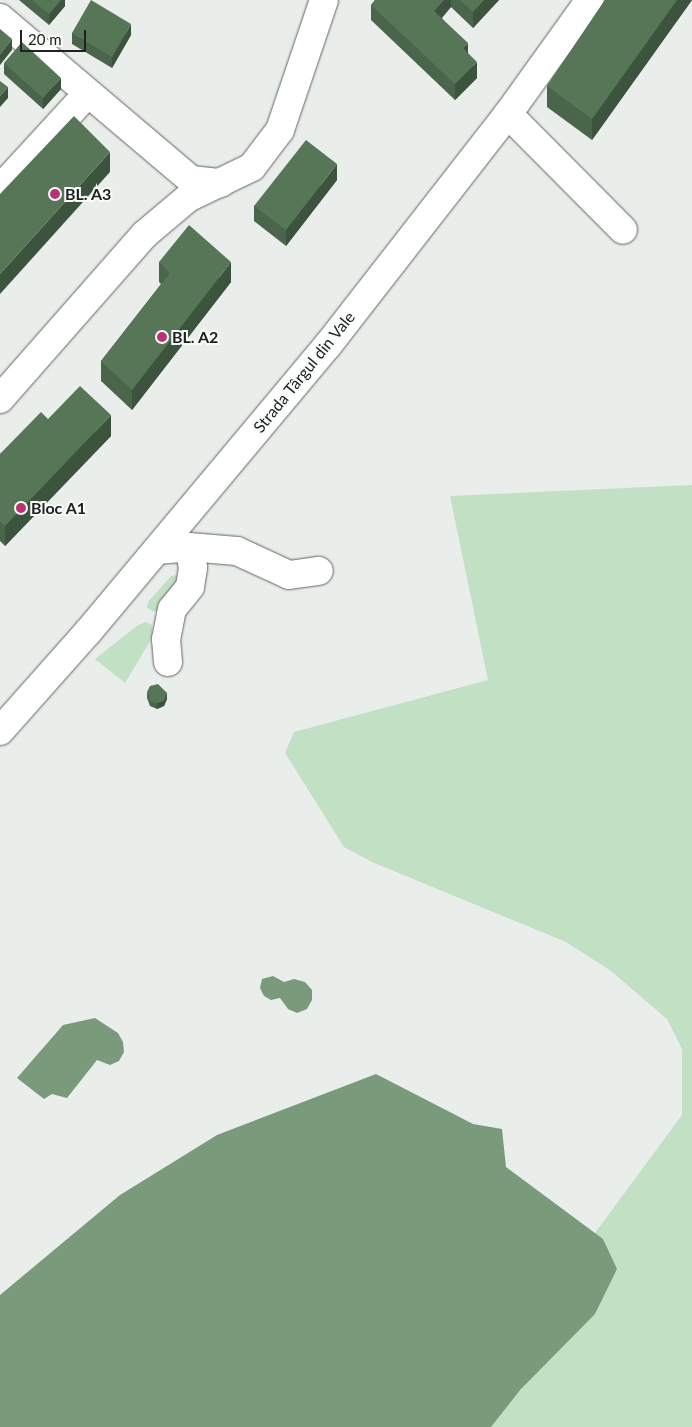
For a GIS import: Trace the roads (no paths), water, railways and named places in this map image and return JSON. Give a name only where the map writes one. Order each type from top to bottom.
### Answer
[{"type":"street","points":[[0,399],[144,235],[188,198],[252,167],[280,130],[324,0]]},
{"type":"street","name":"Strada Târgul din Vale","points":[[0,731],[157,550],[328,345],[508,114],[590,0]]},
{"type":"street","points":[[0,18],[87,94],[191,180],[221,183]]},
{"type":"street","points":[[0,189],[87,94]]},
{"type":"street","points":[[508,114],[623,230]]},
{"type":"street","points":[[157,550],[189,547],[238,551],[289,575],[319,571]]},
{"type":"street","points":[[168,662],[166,639],[172,609],[190,587],[193,568],[189,547]]},
{"type":"place","name":"BL. A3","points":[[55,194]]},
{"type":"place","name":"BL. A2","points":[[162,337]]},
{"type":"place","name":"Bloc A1","points":[[21,508]]}]
